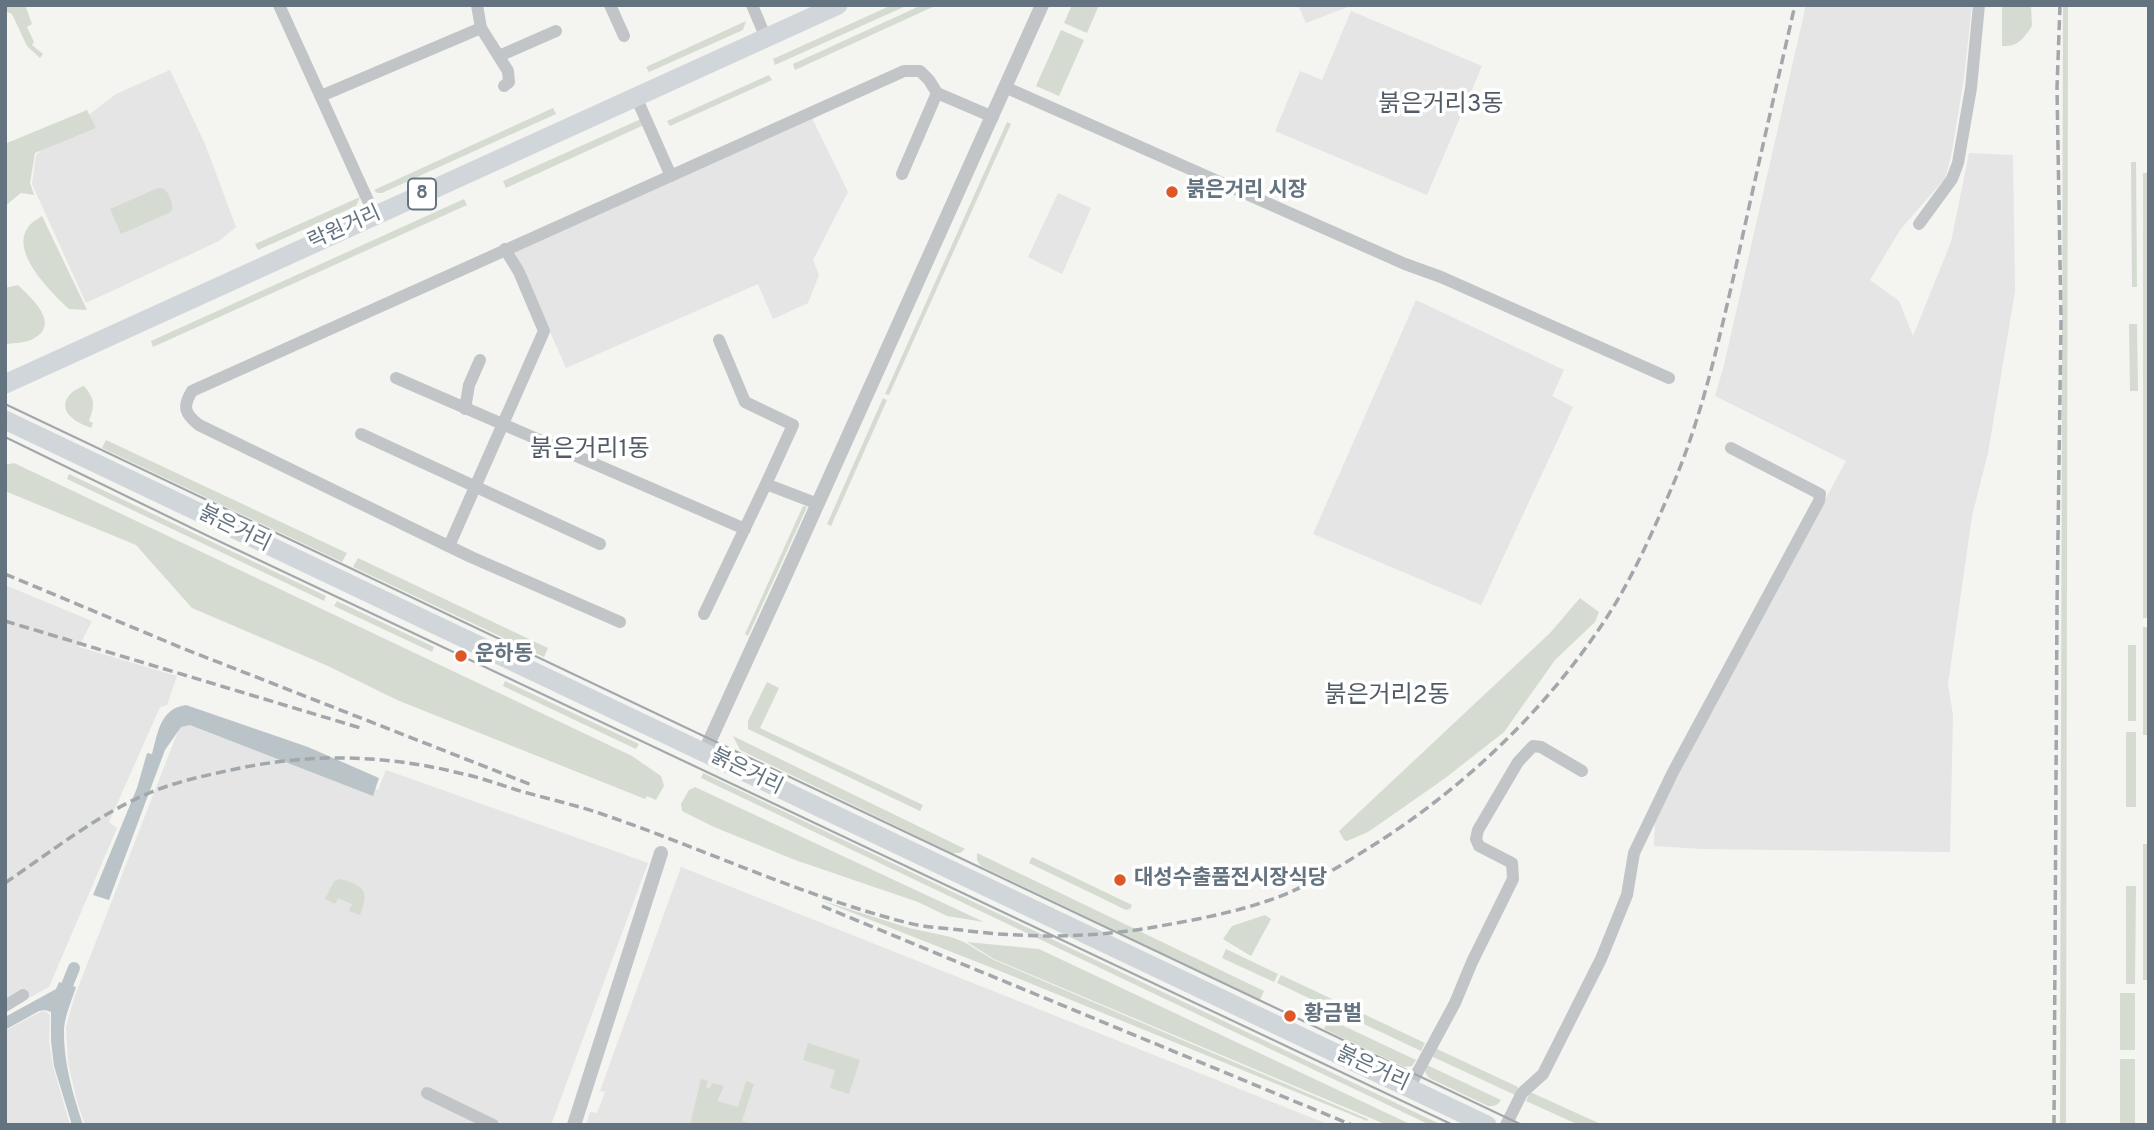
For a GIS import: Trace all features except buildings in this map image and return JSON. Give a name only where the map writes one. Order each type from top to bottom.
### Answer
[{"type":"main road","name":"락원거리","points":[[5,384],[838,5]]},
{"type":"main road","name":"붉은거리","points":[[5,420],[1487,1125]]},
{"type":"street","points":[[279,5],[375,216]]},
{"type":"street","points":[[477,5],[481,28],[508,71],[509,82],[504,86]]},
{"type":"street","points":[[610,5],[624,36]]},
{"type":"street","points":[[752,5],[766,38]]},
{"type":"street","points":[[704,753],[1007,88],[1042,5]]},
{"type":"street","points":[[1919,224],[1952,178],[1958,163],[1971,88],[1979,5]]},
{"type":"street","points":[[321,96],[481,28]]},
{"type":"street","points":[[499,56],[556,31]]},
{"type":"street","points":[[620,622],[449,546],[199,425],[189,417],[187,399],[192,391],[904,71],[920,71],[937,93],[993,117]]},
{"type":"street","points":[[1007,88],[1669,378]]},
{"type":"street","points":[[902,174],[937,93]]},
{"type":"street","points":[[636,97],[671,176]]},
{"type":"street","points":[[449,546],[544,331],[519,272],[505,249]]},
{"type":"street","points":[[704,614],[793,425],[745,402],[719,340]]},
{"type":"street","points":[[465,409],[468,384],[480,360]]},
{"type":"street","points":[[396,378],[744,529]]},
{"type":"street","points":[[361,433],[600,544]]},
{"type":"street","points":[[1506,1125],[1522,1093],[1543,1074],[1601,960],[1627,894],[1634,853],[1667,784],[1819,501],[1821,494],[1731,448]]},
{"type":"street","points":[[766,484],[818,504]]},
{"type":"street","points":[[1409,1088],[1455,1003],[1513,879],[1512,863],[1479,846],[1476,839],[1478,830],[1518,762],[1533,746],[1541,747],[1582,771]]},
{"type":"street","points":[[574,1125],[661,853]]},
{"type":"street","points":[[5,1006],[23,995]]},
{"type":"street","points":[[427,1093],[494,1125]]},
{"type":"shaded area","points":[[5,5],[25,5],[32,24],[27,27],[34,42],[32,45],[43,54],[40,58],[27,46],[12,14],[5,11]]},
{"type":"shaded area","points":[[892,5],[908,5],[775,65],[773,59]]},
{"type":"shaded area","points":[[922,5],[937,5],[795,70],[793,64]]},
{"type":"shaded area","points":[[1072,5],[1099,5],[1087,33],[1064,23]]},
{"type":"shaded area","points":[[1298,5],[1353,5],[1306,23]]},
{"type":"shaded area","points":[[1806,5],[1972,5],[1964,78],[1946,177],[1900,230],[1870,280],[1899,301],[1913,336],[1951,242],[1969,153],[2013,155],[2015,291],[1988,453],[1972,516],[1948,684],[1953,715],[1950,852],[1654,846],[1655,820],[1720,693],[1846,461],[1715,396]]},
{"type":"shaded area","points":[[2002,5],[2031,5],[2032,26],[2016,44],[2002,46]]},
{"type":"shaded area","points":[[2063,5],[2068,5],[2066,1125],[2060,1125]]},
{"type":"shaded area","points":[[1351,11],[1482,66],[1427,195],[1275,131],[1300,71],[1322,80]]},
{"type":"shaded area","points":[[746,21],[743,30],[649,72],[646,67]]},
{"type":"shaded area","points":[[1061,30],[1084,40],[1059,96],[1036,86]]},
{"type":"shaded area","points":[[170,70],[205,144],[236,227],[219,241],[86,303],[32,184],[36,155],[116,94]]},
{"type":"shaded area","points":[[769,75],[772,80],[670,126],[667,121]]},
{"type":"shaded area","points":[[553,108],[556,114],[382,193],[374,190]]},
{"type":"shaded area","points":[[87,110],[96,128],[35,153],[30,183],[34,195],[21,193],[5,206],[7,143]]},
{"type":"shaded area","points":[[811,116],[848,192],[813,260],[819,275],[808,303],[773,319],[758,284],[566,368],[514,250]]},
{"type":"shaded area","points":[[641,119],[644,125],[506,188],[503,181]]},
{"type":"shaded area","points":[[1007,122],[1011,124],[889,395],[885,394]]},
{"type":"shaded area","points":[[2131,162],[2136,162],[2137,287],[2132,287]]},
{"type":"shaded area","points":[[2143,173],[2149,173],[2148,618],[2143,618]]},
{"type":"shaded area","points":[[162,188],[169,195],[172,210],[121,234],[110,209]]},
{"type":"shaded area","points":[[1058,193],[1091,208],[1062,274],[1028,257]]},
{"type":"shaded area","points":[[360,197],[356,206],[258,250],[255,244]]},
{"type":"shaded area","points":[[464,199],[467,205],[153,347],[151,341]]},
{"type":"shaded area","points":[[42,216],[87,310],[69,309],[43,282],[28,259],[24,236],[30,225]]},
{"type":"shaded area","points":[[18,285],[41,311],[45,326],[41,333],[30,340],[5,344],[5,288]]},
{"type":"shaded area","points":[[1416,300],[1564,370],[1552,396],[1573,407],[1481,605],[1313,534]]},
{"type":"shaded area","points":[[2129,324],[2137,324],[2138,391],[2130,391]]},
{"type":"shaded area","points":[[84,386],[93,402],[89,421],[93,423],[91,428],[72,418],[65,406],[71,394]]},
{"type":"shaded area","points":[[883,398],[887,400],[831,526],[827,524]]},
{"type":"shaded area","points":[[106,440],[347,553],[342,562],[102,448]]},
{"type":"shaded area","points":[[14,463],[632,756],[661,776],[664,786],[656,800],[647,796],[645,799],[397,700],[328,666],[192,608],[136,545],[5,491],[5,465]]},
{"type":"shaded area","points":[[69,474],[326,596],[324,601],[67,479]]},
{"type":"shaded area","points":[[803,506],[807,507],[748,636],[745,634]]},
{"type":"shaded area","points":[[358,558],[548,648],[544,657],[353,567]]},
{"type":"shaded area","points":[[5,585],[92,621],[79,647],[177,676],[167,705],[160,707],[109,822],[117,828],[49,987],[5,1011]]},
{"type":"shaded area","points":[[1580,598],[1599,612],[1595,622],[1555,660],[1504,732],[1444,779],[1368,832],[1344,840],[1339,831],[1550,633]]},
{"type":"shaded area","points":[[337,601],[434,647],[432,652],[334,606]]},
{"type":"shaded area","points":[[2143,627],[2149,627],[2149,735],[2143,735]]},
{"type":"shaded area","points":[[2128,645],[2136,645],[2136,721],[2128,721]]},
{"type":"shaded area","points":[[505,681],[639,744],[636,749],[503,686]]},
{"type":"shaded area","points":[[767,682],[779,688],[760,728],[923,805],[920,811],[748,729],[748,721]]},
{"type":"shaded area","points":[[186,705],[308,747],[379,778],[373,796],[190,725],[181,727],[165,750],[109,900],[93,895],[137,788],[147,753],[152,754],[165,716],[177,707]]},
{"type":"shaded area","points":[[182,721],[378,790],[386,770],[648,863],[551,1125],[85,1125],[68,1063],[66,1027],[74,998]]},
{"type":"shaded area","points":[[2126,732],[2136,732],[2136,807],[2126,807]]},
{"type":"shaded area","points":[[733,736],[965,849],[960,853],[952,853],[740,750]]},
{"type":"shaded area","points":[[703,773],[1442,1125],[1430,1125],[701,778]]},
{"type":"shaded area","points":[[695,787],[984,922],[947,916],[918,902],[795,860],[714,827],[682,811],[681,804],[689,790]]},
{"type":"shaded area","points":[[2143,844],[2149,844],[2149,980],[2143,980]]},
{"type":"shaded area","points":[[977,853],[1264,991],[1260,1000],[981,866]]},
{"type":"shaded area","points":[[1032,857],[1132,905],[1130,909],[1126,910],[1029,863]]},
{"type":"shaded area","points":[[681,867],[1330,1125],[586,1125],[590,1112],[597,1113],[605,1092],[600,1091]]},
{"type":"shaded area","points":[[340,879],[363,890],[364,900],[360,915],[349,911],[352,904],[338,898],[335,904],[325,899],[334,881]]},
{"type":"shaded area","points":[[2126,886],[2136,886],[2135,984],[2126,984]]},
{"type":"shaded area","points":[[820,900],[964,942],[994,960],[1368,1119],[1367,1121]]},
{"type":"shaded area","points":[[1265,915],[1271,919],[1251,956],[1223,939],[1232,926]]},
{"type":"shaded area","points":[[967,942],[1039,949],[1412,1125],[1387,1125],[994,959]]},
{"type":"shaded area","points":[[1226,949],[1278,974],[1274,982],[1222,958]]},
{"type":"shaded area","points":[[1281,975],[1425,1043],[1421,1051],[1277,983]]},
{"type":"shaded area","points":[[59,982],[76,987],[66,1018],[64,1041],[69,1078],[83,1125],[72,1125],[54,1066],[51,1012],[39,1011],[5,1030],[5,1017],[56,989]]},
{"type":"shaded area","points":[[2120,993],[2135,993],[2135,1050],[2120,1050]]},
{"type":"shaded area","points":[[45,1011],[50,1015],[49,1041],[53,1066],[70,1125],[5,1125],[5,1031]]},
{"type":"shaded area","points":[[1329,1019],[1416,1060],[1412,1066],[1404,1067],[1324,1029]]},
{"type":"shaded area","points":[[808,1043],[860,1060],[849,1094],[830,1088],[835,1070],[803,1060]]},
{"type":"shaded area","points":[[1435,1048],[1518,1087],[1515,1095],[1431,1056]]},
{"type":"shaded area","points":[[2120,1059],[2135,1059],[2135,1123],[2120,1123]]},
{"type":"shaded area","points":[[1427,1065],[1501,1100],[1496,1105],[1488,1106],[1429,1078],[1425,1072]]},
{"type":"shaded area","points":[[701,1079],[708,1081],[706,1087],[710,1089],[712,1083],[724,1086],[717,1101],[738,1107],[746,1081],[754,1084],[742,1121],[754,1125],[690,1125]]},
{"type":"shaded area","points":[[1530,1092],[1603,1125],[1579,1125],[1526,1101]]},
{"type":"waterway","points":[[61,1000],[74,968]]},
{"type":"tram line","points":[[5,404],[1522,1125]]},
{"type":"tram line","points":[[5,437],[206,535],[1453,1125]]},
{"type":"railway","points":[[5,883],[93,823],[159,789],[260,764],[345,758],[430,767],[599,813],[791,886],[869,912],[930,927],[1036,936],[1126,931],[1238,910],[1305,885],[1400,828],[1434,803],[1499,747],[1529,717],[1583,652],[1625,586],[1672,487],[1701,406],[1723,322],[1795,5]]},
{"type":"railway","points":[[2054,1125],[2061,321],[2057,88],[2060,5]]},
{"type":"railway","points":[[5,574],[182,648],[532,785]]},
{"type":"railway","points":[[5,621],[364,729]]},
{"type":"railway","points":[[822,906],[1352,1125]]},
{"type":"place","name":"붉은거리 시장","points":[[1172,192]]},
{"type":"place","name":"운하동","points":[[461,656]]},
{"type":"place","name":"대성수출품전시장식당","points":[[1120,880]]},
{"type":"place","name":"황금벌","points":[[1290,1016]]},
{"type":"district","name":"붉은거리3동","points":[[1441,106]]},
{"type":"district","name":"붉은거리1동","points":[[590,451]]},
{"type":"district","name":"붉은거리2동","points":[[1387,697]]}]
